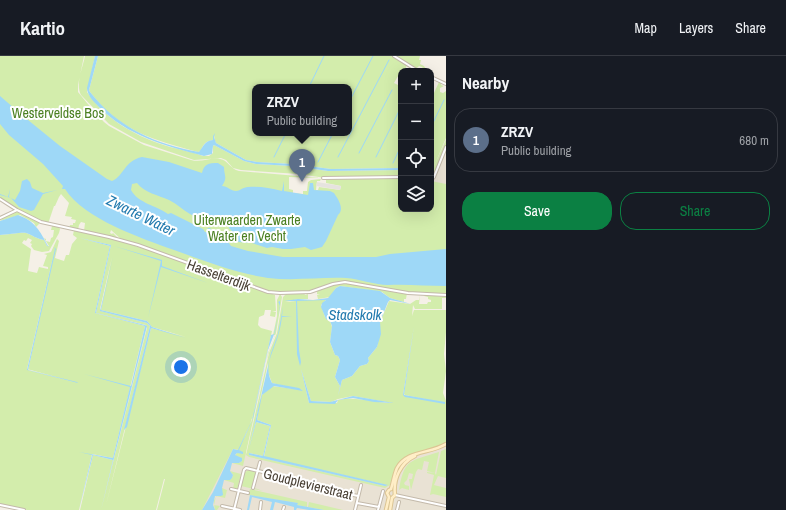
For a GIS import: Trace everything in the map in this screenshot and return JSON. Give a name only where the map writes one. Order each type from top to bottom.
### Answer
[{"type":"main road","points":[[386,510],[389,497],[387,493],[393,490],[402,466],[409,459],[419,453],[434,450],[446,444]]},
{"type":"main road","points":[[390,510],[392,498],[396,495],[393,490]]},
{"type":"street","points":[[394,56],[413,68]]},
{"type":"street","points":[[434,78],[446,84]]},
{"type":"street","points":[[434,177],[446,147]]},
{"type":"street","points":[[323,178],[398,177]]},
{"type":"street","name":"Hasselterdijk","points":[[0,199],[17,210],[44,223],[138,245],[238,282],[270,292],[310,292],[337,283],[345,282],[415,294],[446,295]]},
{"type":"street","points":[[0,218],[17,210]]},
{"type":"street","name":"Goudplevierstraat","points":[[253,488],[260,462]]},
{"type":"street","name":"Goudplevierstraat","points":[[234,509],[244,469],[313,484],[312,486],[358,496]]},
{"type":"street","name":"Goudplevierstraat","points":[[355,510],[361,485]]},
{"type":"street","name":"Goudplevierstraat","points":[[230,489],[248,493]]},
{"type":"street","points":[[357,502],[379,509],[383,491]]},
{"type":"street","points":[[396,495],[446,506]]},
{"type":"street","points":[[260,510],[261,502]]},
{"type":"street","points":[[397,510],[399,502]]},
{"type":"street","points":[[0,505],[24,510]]},
{"type":"street","points":[[222,506],[240,510]]},
{"type":"shaded area","points":[[446,139],[446,185],[434,183],[434,166]]},
{"type":"shaded area","points":[[317,182],[341,186],[340,190],[316,186]]},
{"type":"shaded area","points":[[446,434],[446,510],[196,510],[224,448],[384,485],[399,457]]},
{"type":"green space","name":"Uiterwaarden Zwarte Water en Vecht","points":[[0,56],[84,56],[78,92],[104,122],[144,145],[195,161],[220,159],[239,171],[321,178],[289,177],[289,189],[293,190],[293,193],[303,194],[303,191],[307,191],[308,182],[311,180],[321,179],[320,181],[317,181],[316,190],[318,190],[319,187],[340,190],[341,186],[326,183],[326,179],[398,177],[398,212],[434,212],[434,182],[446,184],[446,295],[406,292],[344,282],[310,291],[272,292],[122,240],[111,230],[110,233],[113,233],[118,238],[84,231],[85,223],[81,222],[78,230],[69,228],[70,225],[75,223],[76,220],[71,219],[72,217],[65,216],[69,203],[61,194],[54,206],[48,224],[29,216],[0,198]]},
{"type":"green space","points":[[85,56],[95,56],[87,92],[95,102],[113,120],[124,127],[146,138],[170,147],[203,156],[209,156],[213,153],[214,145],[244,161],[256,164],[292,166],[328,171],[398,170],[398,176],[326,178],[298,174],[241,170],[233,168],[226,160],[221,158],[194,160],[141,142],[109,124],[81,95],[79,91],[80,76]]},
{"type":"green space","points":[[98,56],[393,56],[407,65],[406,68],[398,68],[398,76],[394,83],[398,85],[398,168],[331,169],[292,164],[257,162],[246,160],[216,143],[214,135],[213,140],[205,143],[201,151],[198,152],[166,143],[138,132],[125,125],[101,105],[89,90]]},
{"type":"green space","points":[[395,56],[420,56],[420,64],[425,68],[419,66],[415,68]]},
{"type":"green space","points":[[439,82],[442,83],[441,85],[444,86],[440,88],[440,92],[443,93],[446,91],[446,138],[434,166],[434,104],[434,93]]},
{"type":"green space","points":[[446,140],[446,145],[434,177],[434,167]]},
{"type":"green space","points":[[15,212],[20,212],[40,223],[36,227],[34,223],[20,215],[0,221],[4,216]]},
{"type":"green space","points":[[52,226],[59,227],[60,229],[49,251],[42,252],[34,250],[31,246],[32,244],[30,243],[32,240],[28,238],[22,243],[31,249],[28,271],[37,273],[39,267],[48,269],[48,267],[43,266],[47,255],[44,254],[51,252],[57,239],[59,241],[55,258],[64,261],[66,255],[69,255],[72,244],[77,238],[73,235],[74,230],[145,249],[187,264],[187,266],[191,266],[190,271],[202,273],[204,270],[275,295],[276,311],[272,311],[276,312],[275,317],[270,316],[271,310],[265,310],[264,315],[259,317],[258,325],[261,328],[272,331],[243,466],[232,463],[239,463],[242,461],[240,457],[235,456],[239,450],[233,449],[202,510],[157,510],[164,479],[156,510],[101,510],[147,328],[146,325],[96,313],[111,245],[80,238],[110,246],[95,313],[145,326],[113,458],[92,454],[79,510],[27,510],[0,504],[0,235],[26,233],[44,240],[47,246],[49,246],[44,238],[46,241],[50,242],[51,238],[53,237],[54,230],[51,230]],"holes":[[[55,249],[28,369],[27,369]],[[112,257],[101,310],[147,321],[152,327],[186,337],[151,328],[106,505],[150,326],[147,323],[101,311],[100,309]],[[28,369],[78,383],[28,370]]]},
{"type":"green space","points":[[340,283],[407,293],[406,299],[404,299],[404,302],[390,298],[382,292],[340,286],[336,288],[330,297],[318,299],[317,295],[320,294],[317,294],[317,291]]},
{"type":"green space","points":[[280,294],[282,297],[276,333],[272,343],[275,335],[273,335],[277,316],[277,300]]},
{"type":"green space","points":[[286,294],[308,294],[308,299],[298,299],[285,302],[296,301],[296,310],[297,300],[326,300],[321,305],[325,317],[330,321],[332,327],[330,342],[335,355],[338,356],[340,360],[335,377],[340,386],[338,396],[342,380],[352,376],[360,366],[367,364],[369,361],[368,358],[377,347],[380,322],[389,301],[410,304],[416,300],[419,300],[420,295],[419,304],[427,304],[428,302],[431,302],[431,300],[424,296],[425,295],[446,297],[442,298],[442,309],[415,309],[413,305],[412,316],[414,310],[446,310],[444,354],[446,371],[443,393],[446,401],[446,442],[437,447],[410,455],[406,458],[397,468],[390,485],[385,488],[249,457],[246,455],[269,353],[277,333],[283,297]],"holes":[[[414,326],[404,394],[445,403],[403,395]],[[268,363],[268,372],[272,383],[302,390],[272,386],[262,395],[259,404]],[[301,369],[311,401],[331,402],[338,399],[353,396],[392,403],[359,399],[338,400],[337,403],[309,403]],[[259,407],[257,420],[271,425],[264,457],[387,485],[385,486],[249,455],[249,453],[263,456],[270,426],[256,422],[249,448]]]},
{"type":"green space","points":[[446,449],[446,478],[438,476],[434,485],[446,488],[446,497],[433,494],[430,495],[434,475],[427,472],[435,473],[436,475],[441,451]]},
{"type":"green space","points":[[439,452],[435,473],[427,471],[429,462],[424,461],[422,470],[418,469],[416,472],[411,490],[409,479],[412,479],[413,474],[409,473],[407,480],[404,483],[405,485],[409,486],[409,490],[402,488],[399,490],[403,472],[410,463],[421,457]]},
{"type":"green space","points":[[93,455],[113,460],[101,510],[80,510]]},
{"type":"green space","points":[[248,470],[256,471],[252,487],[263,491],[241,486],[245,472]]},
{"type":"green space","points":[[230,471],[241,474],[237,490],[233,489],[234,483],[224,480],[232,478],[233,475]]},
{"type":"green space","points":[[222,488],[227,490],[225,498],[217,496]]},
{"type":"green space","points":[[250,489],[307,502],[307,507],[297,505],[297,503],[248,495]]},
{"type":"green space","points":[[309,502],[343,510],[324,510],[308,507]]},
{"type":"green space","points":[[214,505],[220,506],[217,510],[215,510]]},
{"type":"water","points":[[95,56],[98,56],[89,90],[90,92],[125,125],[153,139],[183,149],[199,152],[206,143],[213,140],[215,133],[214,137],[216,143],[246,160],[331,169],[398,168],[398,170],[328,171],[292,166],[256,164],[244,161],[214,145],[212,154],[204,156],[161,144],[121,125],[98,106],[91,98],[87,88]]},
{"type":"water","name":"Uiterwaarden Zwarte Water en Vecht","points":[[0,96],[60,146],[112,181],[119,176],[131,162],[142,157],[169,162],[202,173],[207,165],[218,163],[224,167],[225,178],[222,186],[234,191],[246,187],[257,187],[282,191],[284,181],[284,191],[308,195],[310,183],[313,183],[314,190],[330,191],[334,193],[340,204],[340,213],[322,247],[311,250],[305,247],[291,249],[272,247],[267,248],[252,243],[239,242],[233,239],[232,231],[229,228],[229,219],[215,224],[209,224],[192,215],[175,203],[148,191],[137,183],[132,184],[131,190],[138,198],[168,214],[171,213],[203,229],[205,232],[207,232],[208,228],[210,228],[215,236],[228,242],[231,246],[248,251],[283,257],[376,257],[390,254],[446,249],[446,286],[383,285],[346,278],[268,278],[220,266],[130,233],[85,210],[65,189],[62,189],[63,186],[43,164],[9,135],[0,124]]},
{"type":"water","points":[[27,179],[32,188],[43,193],[57,190],[43,194],[34,210],[31,211],[19,207],[11,198],[15,200],[20,191],[22,181]]},
{"type":"water","points":[[18,215],[33,223],[48,246],[51,247],[47,246],[44,240],[26,233],[0,235],[0,221]]},
{"type":"water","points":[[80,238],[111,245],[96,313],[147,326],[101,510],[113,460],[93,455],[79,510],[92,455],[79,452],[113,458],[130,387],[84,374],[131,386],[145,326],[95,313],[110,246]]},
{"type":"water","points":[[114,246],[162,260],[162,266],[208,283],[161,267],[148,318],[161,261]]},
{"type":"water","points":[[54,247],[56,249],[28,370],[78,383],[27,370],[55,249]]},
{"type":"water","points":[[113,257],[101,310],[147,321],[152,327],[186,338],[151,328],[127,427],[124,430],[150,326],[147,323],[100,311]]},
{"type":"water","name":"Stadskolk","points":[[340,286],[380,291],[390,298],[411,304],[390,300],[388,302],[380,322],[381,334],[377,347],[368,358],[369,361],[367,364],[360,366],[352,376],[342,380],[338,396],[340,386],[335,377],[340,360],[338,356],[335,355],[330,342],[332,326],[330,321],[326,319],[321,307],[322,303],[326,300],[297,301],[300,366],[297,354],[296,301],[284,301],[328,298],[336,288]]},
{"type":"water","points":[[283,307],[282,316],[292,316],[282,317],[279,334],[270,360],[268,371],[269,377],[272,383],[299,388],[303,391],[274,386],[262,395],[257,420],[271,425],[264,456],[388,485],[385,486],[249,455],[249,453],[263,456],[270,426],[256,422],[249,449],[271,353],[278,334]]},
{"type":"water","points":[[278,317],[275,332],[268,350],[253,418],[239,450],[243,452],[243,454],[237,453],[235,455],[242,458],[242,461],[239,463],[232,463],[230,471],[233,475],[232,478],[230,480],[224,480],[222,488],[223,495],[215,496],[213,505],[215,510],[202,510],[213,492],[233,449],[238,450],[252,420],[271,335],[274,334]]},
{"type":"water","points":[[414,326],[404,395],[445,402],[445,404],[405,397],[403,395]]},
{"type":"water","points":[[301,369],[311,401],[330,402],[353,396],[394,403],[374,402],[353,398],[338,400],[335,404],[309,403]]},
{"type":"water","points":[[250,495],[298,503],[297,505],[324,510],[297,508],[294,510],[294,507],[275,502],[273,510],[270,510],[272,502],[252,497],[249,510],[247,510]]},
{"type":"waterway","points":[[310,84],[324,56]]},
{"type":"waterway","points":[[352,96],[373,56]]},
{"type":"waterway","points":[[352,130],[389,60]]},
{"type":"waterway","points":[[359,153],[392,90]]},
{"type":"waterway","points":[[434,121],[444,100]]},
{"type":"waterway","points":[[376,157],[398,113]]},
{"type":"waterway","points":[[274,157],[284,136]]},
{"type":"waterway","points":[[318,162],[331,136]]},
{"type":"waterway","points":[[338,157],[349,136]]},
{"type":"waterway","points":[[393,163],[398,152]]},
{"type":"place","name":"ZRZV","points":[[302,182]]},
{"type":"park label","name":"Westerveldse Bos","points":[[58,113]]},
{"type":"water label","name":"Zwarte Water","points":[[141,215]]}]
